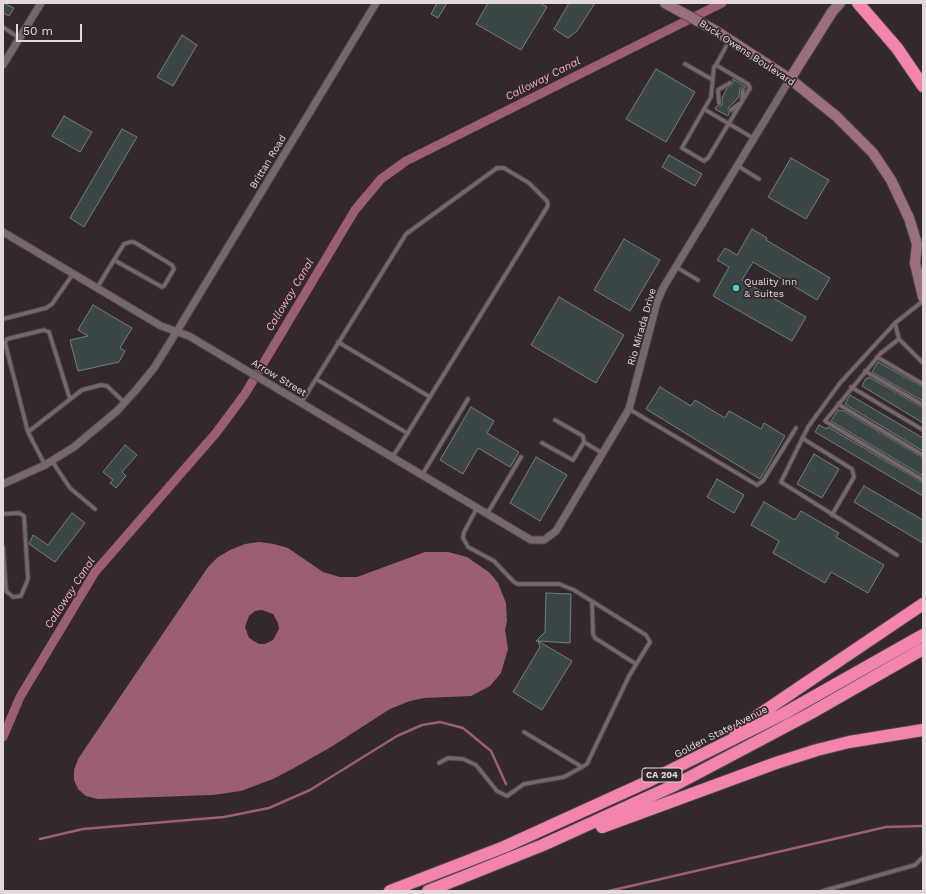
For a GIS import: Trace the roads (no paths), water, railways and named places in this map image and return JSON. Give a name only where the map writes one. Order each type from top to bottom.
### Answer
[{"type":"highway","points":[[858,3],[897,48],[923,86]]},
{"type":"highway","points":[[686,763],[821,674],[923,604]]},
{"type":"highway","name":"Golden State Avenue","points":[[390,891],[504,847],[686,763],[783,714],[923,635]]},
{"type":"highway","name":"CA 204","points":[[428,891],[543,845],[682,781],[811,712],[923,649]]},
{"type":"highway","points":[[543,845],[593,830],[776,763],[817,750],[850,742],[923,730]]},
{"type":"main road","points":[[790,79],[832,12],[840,3]]},
{"type":"main road","name":"Buck Owens Boulevard","points":[[669,5],[716,31],[790,79],[836,116],[872,153],[891,180],[902,200],[920,246],[915,263],[923,297]]},
{"type":"street","points":[[3,65],[41,3]]},
{"type":"street","name":"Brittan Road","points":[[3,484],[52,461],[96,430],[125,403],[154,368],[376,3]]},
{"type":"street","name":"Rio Mirada Drive","points":[[544,540],[556,531],[629,409],[657,302],[675,267],[790,79]]},
{"type":"street","name":"Arrow Street","points":[[3,232],[161,326],[189,336],[531,540],[544,540]]},
{"type":"lane","points":[[3,28],[19,38]]},
{"type":"lane","points":[[716,65],[749,86],[729,124],[708,158],[704,161],[682,148],[711,97],[716,65],[730,40]]},
{"type":"lane","points":[[685,64],[713,80]]},
{"type":"lane","points":[[718,90],[730,83]]},
{"type":"lane","points":[[712,86],[718,90]]},
{"type":"lane","points":[[718,90],[719,103]]},
{"type":"lane","points":[[731,110],[741,103],[743,90]]},
{"type":"lane","points":[[704,109],[753,138]]},
{"type":"lane","points":[[737,165],[759,179]]},
{"type":"lane","points":[[301,403],[406,234],[498,168],[504,168],[529,183],[547,201],[546,209],[392,457]]},
{"type":"lane","points":[[97,288],[114,260],[124,244],[134,242],[172,265],[174,269],[162,287],[114,260]]},
{"type":"lane","points":[[675,267],[698,280]]},
{"type":"lane","points":[[3,319],[46,308],[52,304],[73,274]]},
{"type":"lane","points":[[897,555],[781,482],[808,427],[840,383],[895,323],[923,301]]},
{"type":"lane","points":[[895,323],[899,338],[923,363]]},
{"type":"lane","points":[[45,465],[28,432],[5,342],[7,339],[44,330],[49,332],[70,399]]},
{"type":"lane","points":[[899,338],[877,357],[825,420],[923,480]]},
{"type":"lane","points":[[338,342],[430,397]]},
{"type":"lane","points":[[877,357],[923,384]]},
{"type":"lane","points":[[865,371],[923,405]]},
{"type":"lane","points":[[316,379],[407,433]]},
{"type":"lane","points":[[28,432],[82,390],[100,385],[107,386],[125,403]]},
{"type":"lane","points":[[851,387],[923,430]]},
{"type":"lane","points":[[422,475],[468,399]]},
{"type":"lane","points":[[838,404],[923,455]]},
{"type":"lane","points":[[629,409],[758,485],[763,481],[796,428]]},
{"type":"lane","points":[[542,443],[573,460],[584,442],[583,436],[555,420]]},
{"type":"lane","points":[[802,438],[852,469],[854,477],[832,515]]},
{"type":"lane","points":[[584,442],[602,453]]},
{"type":"lane","points":[[487,514],[521,457]]},
{"type":"lane","points":[[52,461],[70,488],[95,509]]},
{"type":"lane","points":[[439,763],[448,758],[463,759],[476,765],[497,791],[507,796],[524,784],[564,777],[582,767],[591,759],[624,685],[650,642],[649,638],[566,586],[514,582],[494,561],[468,547],[462,538],[477,508]]},
{"type":"lane","points":[[3,514],[19,513],[24,516],[28,579],[21,596],[13,597],[6,592],[3,547]]},
{"type":"lane","points":[[592,601],[593,634],[596,638],[636,664]]},
{"type":"lane","points":[[524,732],[582,767]]},
{"type":"lane","points":[[822,891],[915,865],[923,857]]},
{"type":"waterway","name":"Calloway Canal","points":[[3,737],[20,697],[95,572],[216,433],[245,394],[355,210],[381,179],[406,161],[722,3]]},
{"type":"waterway","points":[[40,839],[83,829],[224,817],[269,808],[310,790],[397,736],[422,725],[440,722],[463,728],[491,751],[506,784]]},
{"type":"waterway","points":[[609,891],[886,827],[923,826]]},
{"type":"place","name":"Quality Inn & Suites","points":[[736,288]]}]
